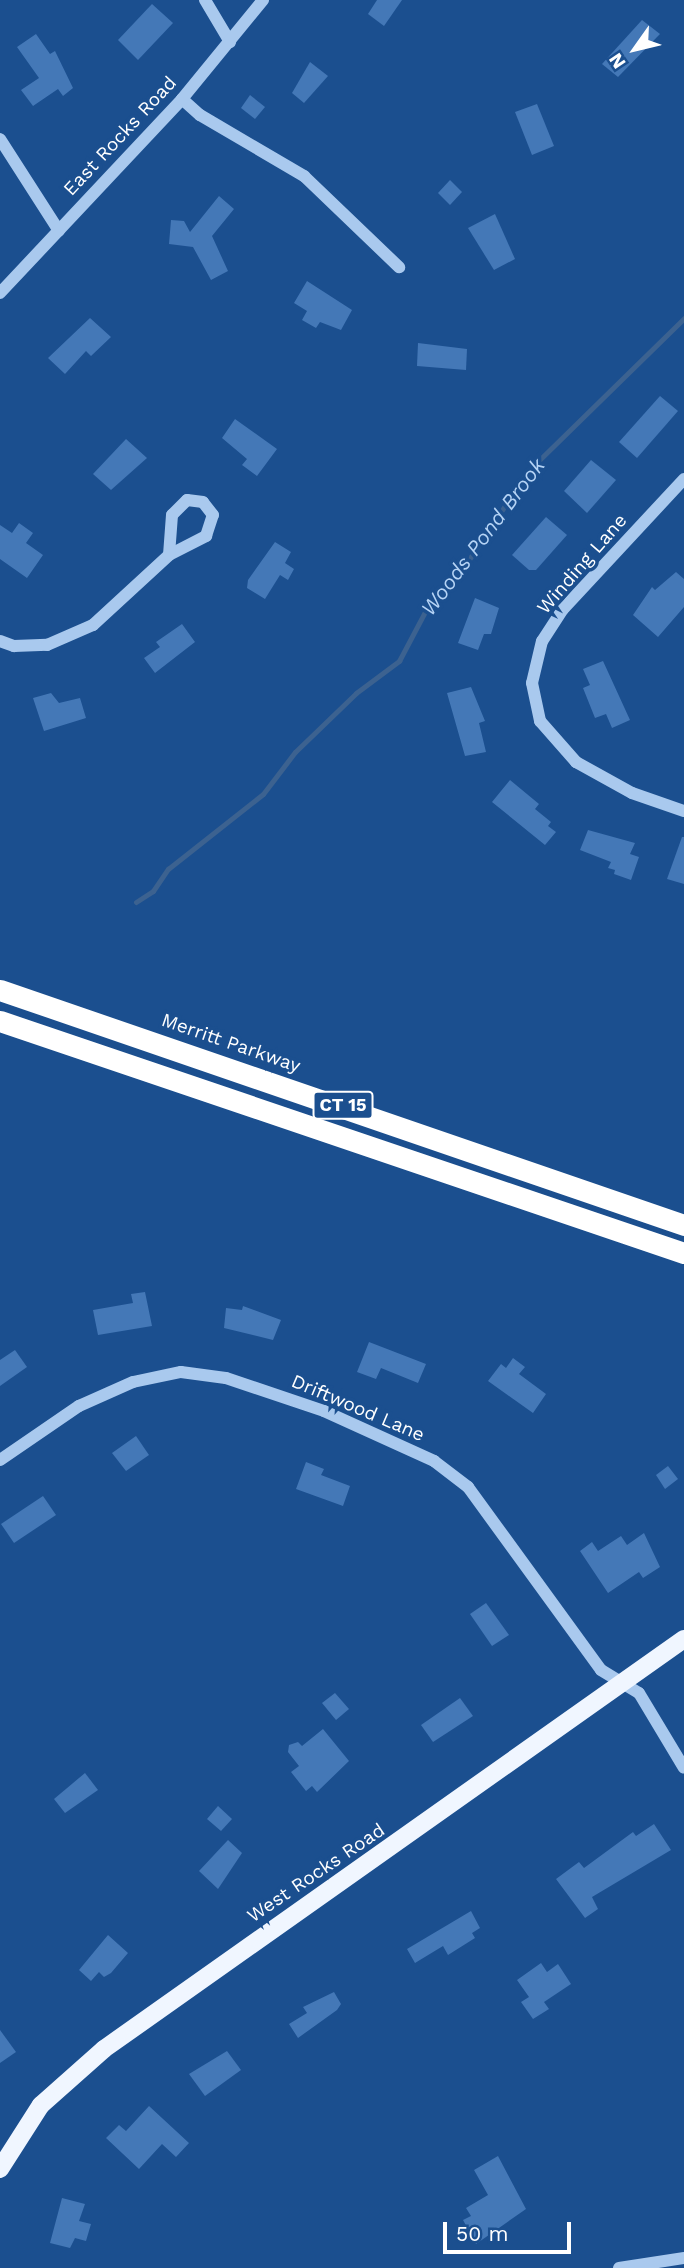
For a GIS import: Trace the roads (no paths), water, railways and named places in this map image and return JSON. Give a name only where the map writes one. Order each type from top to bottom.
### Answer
[{"type":"highway","name":"Merritt Parkway","points":[[0,990],[684,1225]]},
{"type":"highway","name":"CT 15","points":[[0,1021],[684,1253]]},
{"type":"main road","name":"West Rocks Road","points":[[0,2169],[41,2105],[104,2049],[684,1639]]},
{"type":"street","points":[[205,0],[230,42]]},
{"type":"street","name":"East Rocks Road","points":[[0,293],[182,99],[263,0]]},
{"type":"street","points":[[182,99],[200,115],[304,176],[399,267]]},
{"type":"street","points":[[0,139],[59,231]]},
{"type":"street","name":"Winding Lane","points":[[684,479],[563,609],[542,641],[532,683],[540,721],[576,762],[632,793],[684,811]]},
{"type":"street","points":[[0,641],[32,647],[77,634],[125,600],[169,555],[197,542],[211,529],[213,515],[203,502],[187,500],[172,516],[169,555]]},
{"type":"street","name":"Driftwood Lane","points":[[0,1460],[89,1400],[133,1382],[181,1372],[226,1378],[312,1407],[434,1461],[468,1487],[601,1670],[639,1693],[684,1768]]},
{"type":"street","points":[[619,2268],[684,2258]]},
{"type":"waterway","name":"Woods Pond Brook","points":[[136,902],[153,891],[168,869],[263,794],[295,752],[356,693],[399,661],[429,604],[456,579],[528,471],[684,318]]}]
